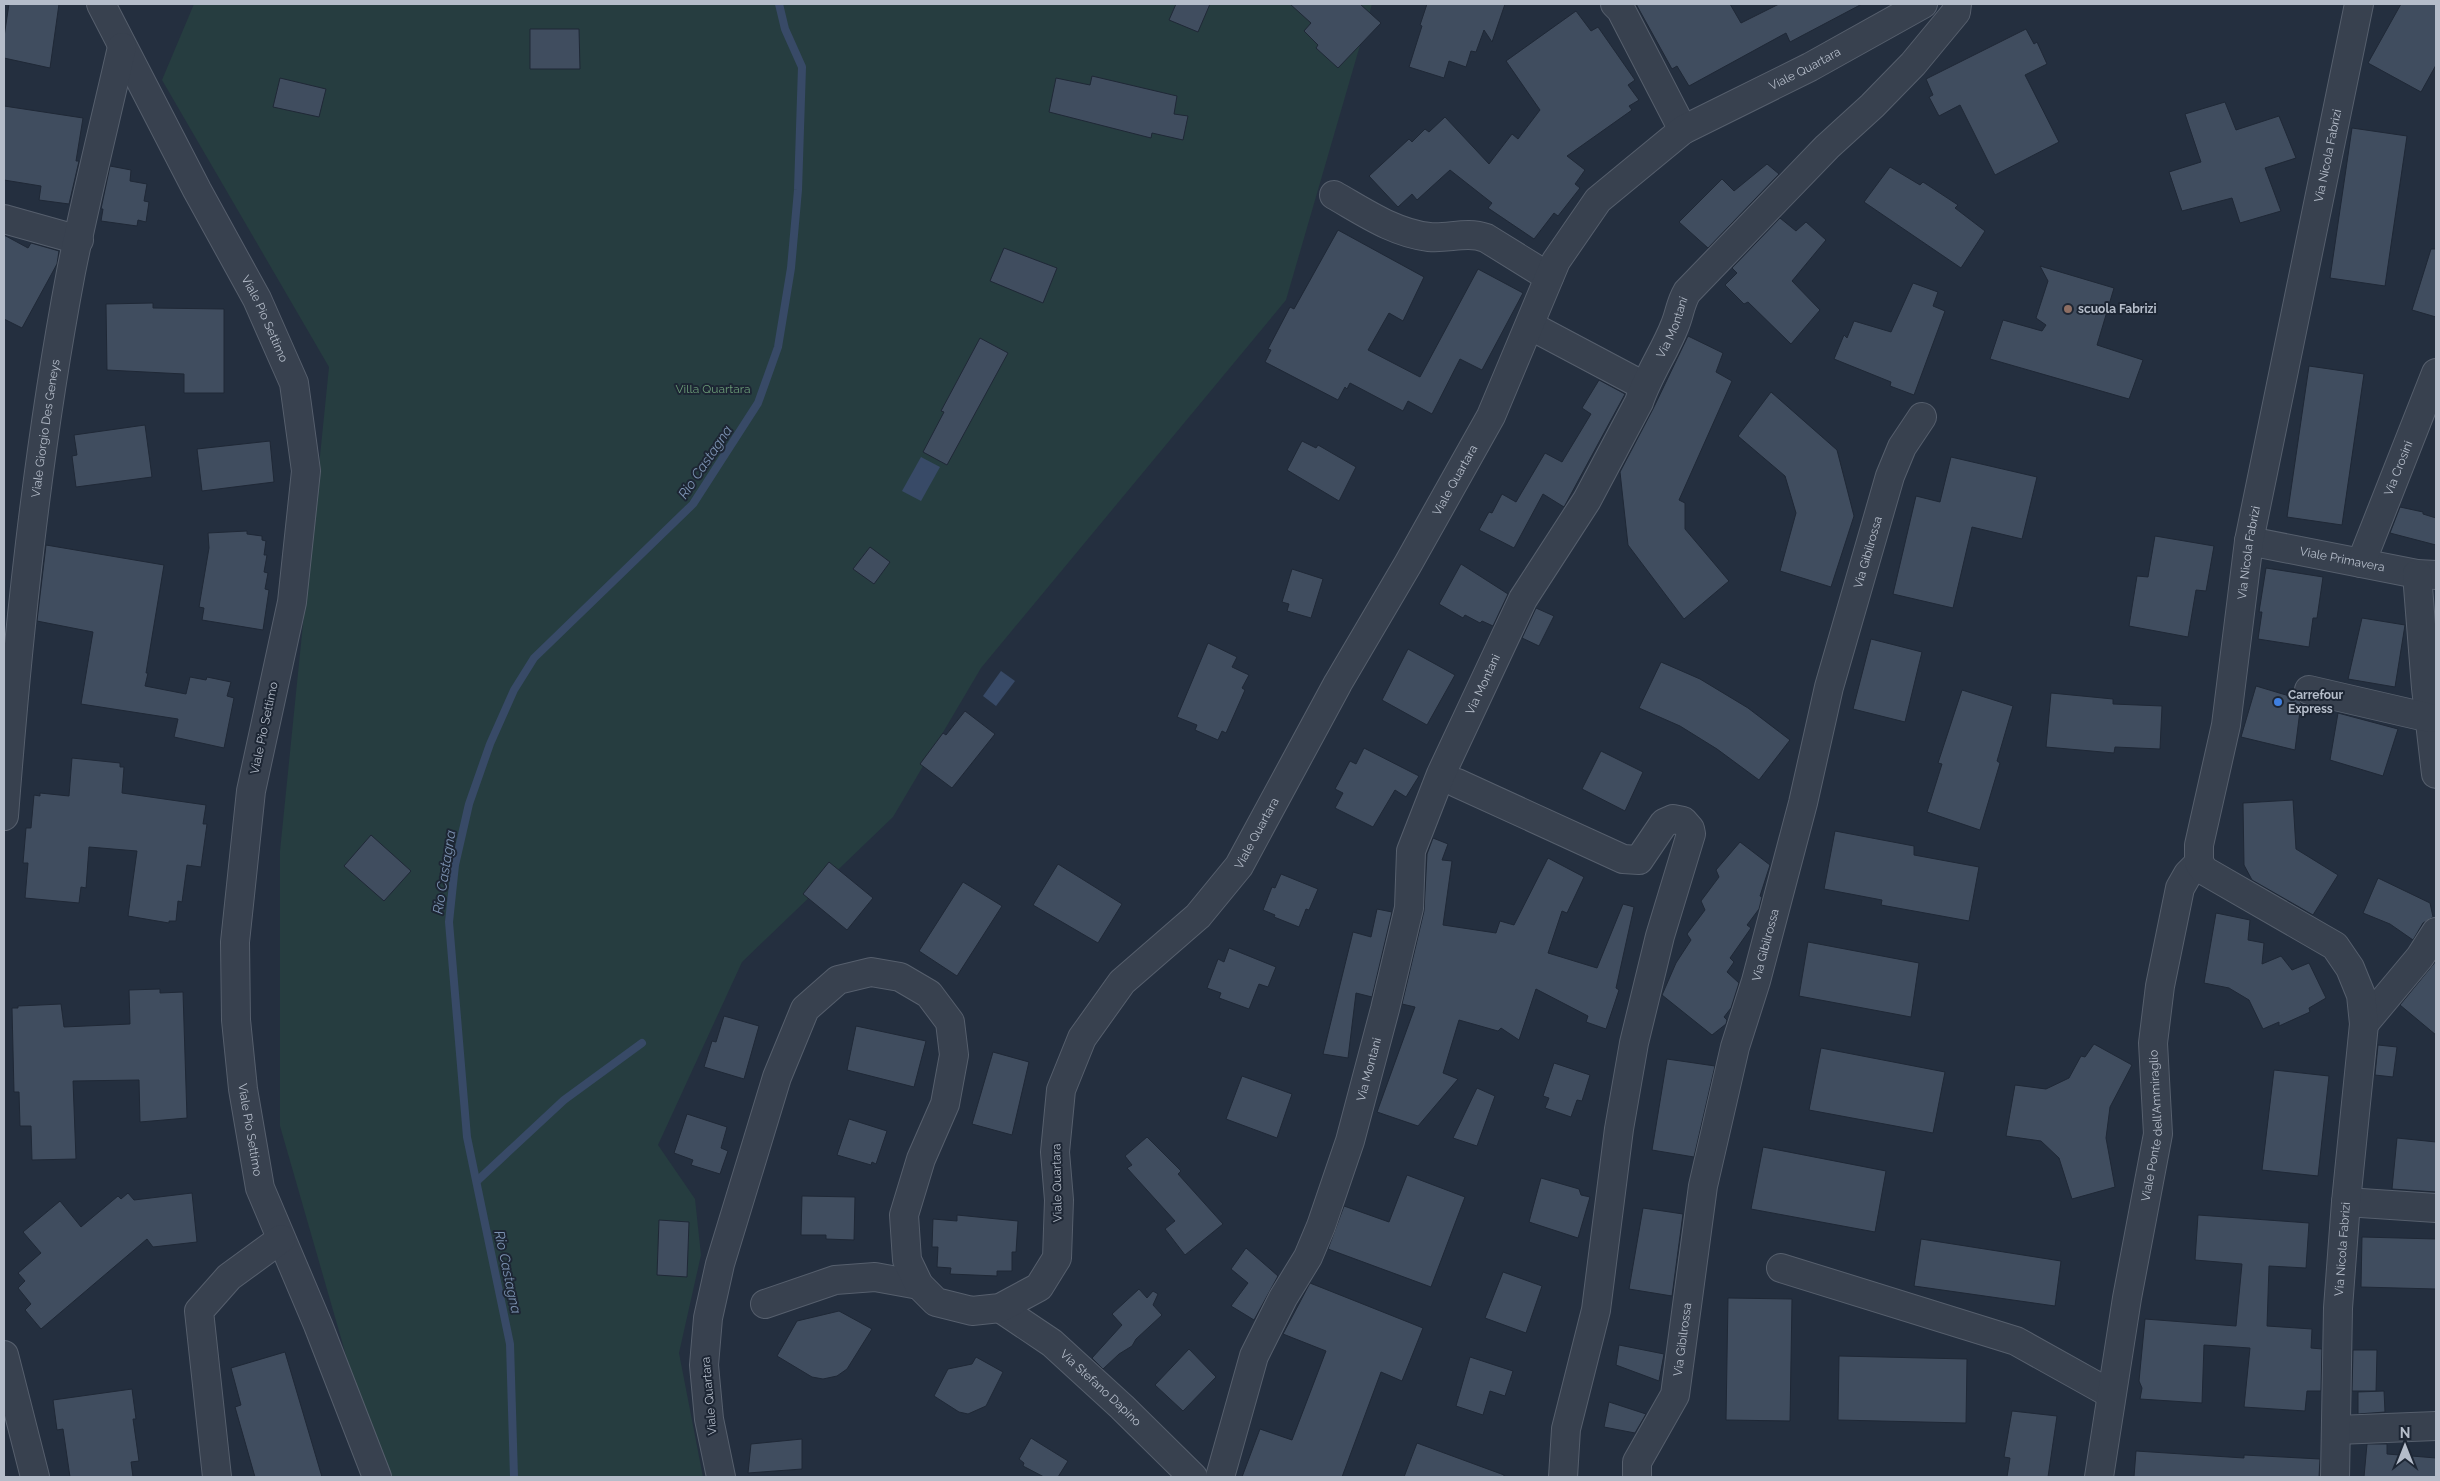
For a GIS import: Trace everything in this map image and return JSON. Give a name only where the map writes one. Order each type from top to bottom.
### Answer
[{"type":"street","name":"Viale Pio Settimo","points":[[101,4],[264,315],[294,383],[306,471],[292,602],[251,791],[235,942],[236,1020],[243,1088],[260,1188],[318,1325],[377,1477]]},
{"type":"street","points":[[1615,4],[1621,10],[1684,130]]},
{"type":"street","name":"Viale Quartara","points":[[721,1477],[709,1419],[704,1364],[708,1318],[720,1264],[777,1077],[805,1009],[838,980],[871,972],[900,977],[929,994],[950,1022],[954,1056],[945,1104],[921,1159],[904,1215],[907,1260],[919,1285],[936,1302],[972,1311],[1000,1308],[1039,1287],[1057,1258],[1059,1200],[1056,1152],[1061,1090],[1082,1038],[1122,982],[1198,916],[1239,866],[1338,683],[1408,564],[1491,416],[1531,326],[1556,261],[1598,200],[1684,130],[1810,67],[1923,4]]},
{"type":"street","name":"Via Montani","points":[[1220,1477],[1254,1356],[1282,1298],[1308,1257],[1321,1226],[1350,1141],[1385,1009],[1409,908],[1411,851],[1441,774],[1523,599],[1587,500],[1639,402],[1644,386],[1676,324],[1679,306],[1687,292],[1827,147],[1872,106],[1913,64],[1956,12],[1958,4]]},
{"type":"street","name":"Via Nicola Fabrizi","points":[[2335,1477],[2338,1317],[2346,1202],[2364,1024],[2361,995],[2350,968],[2335,946],[2205,871],[2199,862],[2199,845],[2226,725],[2249,540],[2359,4]]},
{"type":"street","name":"Viale Giorgio Des Geneys","points":[[4,816],[13,697],[36,490],[71,272],[122,47]]},
{"type":"street","points":[[1334,195],[1402,232],[1430,237],[1475,235],[1486,238],[1549,277]]},
{"type":"street","points":[[4,219],[79,240]]},
{"type":"street","points":[[1531,326],[1644,386]]},
{"type":"street","name":"Via Crosini","points":[[2361,563],[2436,373]]},
{"type":"street","name":"Via Gibilrossa","points":[[1637,1477],[1637,1462],[1675,1395],[1703,1186],[1735,1047],[1756,981],[1803,803],[1828,688],[1890,476],[1902,447],[1922,417]]},
{"type":"street","name":"Viale Primavera","points":[[2249,540],[2426,575]]},
{"type":"street","points":[[2426,575],[2430,718],[2436,774]]},
{"type":"street","points":[[2309,690],[2430,718]]},
{"type":"street","points":[[1457,783],[1623,859],[1639,860],[1668,820],[1684,821],[1691,834],[1660,936],[1634,1043],[1619,1129],[1596,1310],[1566,1429],[1563,1477]]},
{"type":"street","name":"Viale Ponte dell'Ammiraglio","points":[[2099,1477],[2111,1394],[2158,1134],[2153,1043],[2160,986],[2180,888],[2188,874],[2199,862]]},
{"type":"street","points":[[2364,1024],[2420,957],[2436,932]]},
{"type":"street","points":[[2346,1202],[2436,1208]]},
{"type":"street","points":[[217,1477],[199,1311],[229,1277],[281,1239]]},
{"type":"street","points":[[1782,1268],[2016,1341],[2111,1394]]},
{"type":"street","points":[[765,1304],[836,1280],[874,1277],[919,1285]]},
{"type":"street","name":"Via Stefano Dapino","points":[[1000,1308],[1052,1343],[1122,1407],[1193,1477]]},
{"type":"street","points":[[4,1355],[35,1477]]},
{"type":"street","points":[[2337,1430],[2436,1426]]},
{"type":"green space","name":"Villa Quartara","points":[[194,4],[1372,4],[1286,300],[981,668],[893,817],[742,962],[658,1145],[695,1199],[701,1255],[679,1353],[703,1477],[381,1477],[280,1126],[280,851],[329,367],[162,80]]},
{"type":"water","points":[[921,457],[940,467],[921,501],[902,491]]},
{"type":"water","points":[[1001,671],[1015,681],[996,706],[983,696]]},
{"type":"building","points":[[9,4],[59,4],[50,68],[4,58],[4,37]]},
{"type":"building","points":[[1176,4],[1210,4],[1198,32],[1169,20]]},
{"type":"building","points":[[1290,4],[1360,4],[1381,23],[1338,68],[1316,48],[1318,45],[1304,31],[1311,23]]},
{"type":"building","points":[[1427,4],[1505,4],[1492,42],[1484,30],[1476,52],[1471,51],[1466,67],[1449,61],[1444,78],[1409,67]]},
{"type":"building","points":[[1636,4],[1730,4],[1741,23],[1779,4],[1862,4],[1790,42],[1786,33],[1689,86],[1677,66],[1672,69]]},
{"type":"building","points":[[2401,4],[2436,4],[2436,65],[2421,92],[2368,63]]},
{"type":"building","points":[[1576,11],[1591,31],[1598,27],[1635,80],[1628,85],[1639,100],[1629,106],[1632,110],[1567,156],[1585,170],[1575,184],[1580,188],[1558,216],[1554,213],[1534,239],[1488,208],[1492,203],[1450,170],[1417,200],[1412,194],[1398,207],[1369,176],[1409,139],[1412,142],[1425,129],[1429,132],[1445,117],[1489,164],[1512,134],[1518,139],[1540,110],[1506,61]]},
{"type":"building","points":[[530,29],[579,29],[580,69],[530,69]]},
{"type":"building","points":[[2026,29],[2034,44],[2037,42],[2047,64],[2025,75],[2059,142],[1995,175],[1960,105],[1939,116],[1929,97],[1933,95],[1926,79]]},
{"type":"building","points":[[1092,76],[1177,96],[1174,114],[1188,116],[1183,140],[1152,133],[1151,138],[1049,112],[1056,78],[1090,85]]},
{"type":"building","points":[[280,78],[326,89],[319,117],[273,107]]},
{"type":"building","points":[[2225,102],[2236,130],[2279,116],[2296,158],[2265,168],[2281,211],[2240,223],[2232,198],[2182,211],[2169,172],[2201,162],[2185,114]]},
{"type":"building","points":[[4,106],[83,118],[76,161],[79,161],[69,204],[39,200],[41,186],[4,180]]},
{"type":"building","points":[[2352,128],[2407,136],[2385,286],[2330,278]]},
{"type":"building","points":[[1767,164],[1779,174],[1708,248],[1679,222],[1722,179],[1734,191]]},
{"type":"building","points":[[110,166],[131,170],[130,181],[147,184],[144,201],[149,202],[146,222],[138,220],[137,226],[101,221],[103,209],[101,209]]},
{"type":"building","points":[[1890,167],[1920,185],[1923,182],[1958,205],[1955,208],[1985,231],[1961,268],[1864,202]]},
{"type":"building","points":[[1780,218],[1796,231],[1806,222],[1826,240],[1792,281],[1820,310],[1791,344],[1748,302],[1744,304],[1725,285],[1737,273],[1732,268]]},
{"type":"building","points":[[1338,230],[1424,277],[1403,321],[1389,313],[1368,350],[1420,377],[1478,269],[1523,293],[1482,370],[1460,359],[1432,414],[1408,401],[1403,411],[1350,383],[1347,389],[1345,387],[1338,400],[1265,362],[1271,350],[1268,349],[1290,307],[1294,309]]},
{"type":"building","points":[[4,235],[28,248],[31,243],[59,251],[57,264],[22,328],[4,319]]},
{"type":"building","points":[[1004,248],[1057,268],[1043,303],[990,281]]},
{"type":"building","points":[[2431,249],[2436,249],[2436,317],[2412,310]]},
{"type":"building","points":[[2040,266],[2114,288],[2097,345],[2143,360],[2129,399],[1990,359],[2003,320],[2042,331],[2046,325],[2036,318],[2048,281]]},
{"type":"building","points":[[1913,283],[1938,292],[1933,306],[1945,311],[1914,395],[1890,386],[1891,382],[1834,359],[1844,335],[1847,338],[1854,321],[1891,332]]},
{"type":"building","points":[[153,303],[153,308],[224,309],[224,393],[184,393],[184,374],[107,370],[106,304]]},
{"type":"building","points":[[1688,336],[1723,353],[1716,372],[1732,381],[1679,500],[1685,503],[1685,529],[1729,581],[1684,619],[1628,545],[1620,472]]},
{"type":"building","points":[[980,338],[1008,353],[947,465],[923,452],[944,412],[941,411]]},
{"type":"building","points":[[2309,366],[2364,374],[2342,525],[2287,517]]},
{"type":"building","points":[[1599,380],[1625,394],[1564,507],[1543,494],[1514,548],[1479,530],[1489,512],[1492,513],[1502,494],[1516,502],[1545,453],[1562,462],[1591,414],[1582,408]]},
{"type":"building","points":[[1771,392],[1837,450],[1854,516],[1831,587],[1780,571],[1796,513],[1785,476],[1738,436]]},
{"type":"building","points":[[145,425],[152,477],[76,487],[72,456],[77,455],[74,435]]},
{"type":"building","points":[[270,441],[274,482],[202,491],[197,449]]},
{"type":"building","points":[[1302,441],[1316,448],[1318,445],[1356,467],[1339,501],[1287,470]]},
{"type":"building","points":[[1951,457],[2037,477],[2022,539],[1972,527],[1953,608],[1893,594],[1916,496],[1940,502]]},
{"type":"building","points":[[2400,507],[2423,512],[2423,514],[2436,518],[2436,545],[2390,533]]},
{"type":"building","points":[[247,531],[247,534],[262,536],[262,540],[266,541],[264,555],[267,555],[264,572],[268,573],[265,589],[269,590],[263,630],[202,620],[204,608],[199,607],[209,548],[208,533]]},
{"type":"building","points":[[2155,536],[2214,546],[2206,591],[2196,590],[2188,637],[2129,626],[2137,576],[2148,577]]},
{"type":"building","points":[[46,545],[164,565],[145,686],[186,694],[190,677],[206,680],[207,677],[231,682],[227,696],[234,698],[224,748],[174,737],[178,719],[81,704],[93,632],[37,621]]},
{"type":"building","points":[[870,547],[890,562],[874,584],[853,569]]},
{"type":"building","points":[[1461,564],[1508,594],[1493,626],[1482,621],[1480,623],[1465,615],[1463,618],[1439,604]]},
{"type":"building","points":[[2266,568],[2323,577],[2317,618],[2313,618],[2309,647],[2258,639],[2262,612],[2259,612]]},
{"type":"building","points":[[1292,569],[1323,579],[1311,618],[1287,611],[1289,604],[1282,602]]},
{"type":"building","points":[[1536,608],[1554,616],[1539,646],[1522,638]]},
{"type":"building","points":[[2362,618],[2405,625],[2395,687],[2348,679]]},
{"type":"building","points":[[1871,639],[1922,652],[1905,722],[1853,709]]},
{"type":"building","points":[[1208,643],[1237,657],[1232,667],[1249,675],[1242,688],[1245,690],[1226,733],[1222,731],[1218,740],[1195,730],[1197,725],[1177,717]]},
{"type":"building","points":[[1408,649],[1455,675],[1427,725],[1382,700]]},
{"type":"building","points":[[1661,662],[1700,679],[1748,708],[1790,740],[1759,780],[1717,749],[1680,726],[1639,708]]},
{"type":"building","points":[[2256,686],[2296,698],[2301,703],[2295,750],[2241,737]]},
{"type":"building","points":[[1962,690],[2013,706],[1997,761],[2000,763],[1980,830],[1927,812],[1942,764],[1938,763]]},
{"type":"building","points":[[2051,693],[2113,699],[2113,704],[2162,706],[2160,749],[2115,747],[2114,753],[2046,747]]},
{"type":"building","points":[[965,711],[995,734],[952,788],[920,764],[943,733],[946,735]]},
{"type":"building","points":[[2338,713],[2398,729],[2383,776],[2330,760]]},
{"type":"building","points":[[1364,748],[1419,776],[1406,797],[1395,790],[1373,827],[1335,808],[1343,793],[1335,789],[1350,761],[1356,764]]},
{"type":"building","points":[[1601,751],[1643,772],[1625,811],[1582,789]]},
{"type":"building","points":[[72,758],[120,763],[120,767],[124,767],[122,793],[206,805],[203,824],[207,824],[201,867],[187,865],[182,902],[178,901],[176,921],[169,921],[169,923],[128,916],[137,851],[89,847],[86,888],[81,887],[79,903],[25,898],[28,863],[23,863],[26,828],[31,828],[34,795],[40,796],[40,793],[69,796]]},
{"type":"building","points":[[2293,800],[2296,849],[2338,875],[2313,915],[2252,880],[2244,865],[2243,803]]},
{"type":"building","points":[[1835,831],[1914,846],[1914,855],[1979,867],[1969,921],[1881,905],[1882,900],[1824,889]]},
{"type":"building","points":[[371,835],[411,871],[384,901],[344,866]]},
{"type":"building","points":[[1433,838],[1448,844],[1442,860],[1452,861],[1443,925],[1496,933],[1500,921],[1514,925],[1548,858],[1584,877],[1567,913],[1562,911],[1548,953],[1597,968],[1623,904],[1634,907],[1616,988],[1619,990],[1606,1029],[1586,1022],[1588,1016],[1536,989],[1519,1040],[1501,1028],[1498,1031],[1459,1020],[1443,1073],[1458,1079],[1418,1126],[1377,1112],[1415,1007],[1402,1004],[1424,911],[1427,854]]},
{"type":"building","points":[[1740,842],[1770,865],[1760,896],[1762,897],[1759,909],[1747,925],[1751,928],[1730,958],[1734,962],[1727,972],[1739,983],[1731,1008],[1724,1017],[1727,1020],[1726,1024],[1712,1035],[1662,995],[1676,963],[1691,940],[1687,934],[1705,910],[1701,901],[1719,877],[1716,870]]},
{"type":"building","points":[[829,862],[873,898],[847,930],[803,894]]},
{"type":"building","points":[[1058,864],[1122,904],[1098,943],[1033,905]]},
{"type":"building","points":[[1281,874],[1318,889],[1309,910],[1306,909],[1299,927],[1274,917],[1275,915],[1263,910],[1272,887],[1275,888]]},
{"type":"building","points":[[2378,878],[2430,903],[2433,917],[2423,923],[2413,940],[2390,924],[2363,913]]},
{"type":"building","points":[[963,882],[1002,906],[957,976],[919,951]]},
{"type":"building","points":[[1377,909],[1392,912],[1372,997],[1356,993],[1348,1058],[1323,1054],[1353,932],[1371,937]]},
{"type":"building","points":[[2216,913],[2250,920],[2248,940],[2264,943],[2262,964],[2281,956],[2292,970],[2309,963],[2326,998],[2309,1008],[2310,1012],[2279,1026],[2279,1022],[2263,1029],[2249,1000],[2229,988],[2204,983]]},
{"type":"building","points":[[1808,942],[1919,963],[1911,1017],[1799,996]]},
{"type":"building","points":[[1229,948],[1276,967],[1268,987],[1259,984],[1249,1009],[1219,998],[1221,993],[1207,988],[1218,959],[1224,962]]},
{"type":"building","points":[[2436,961],[2436,1035],[2400,1005]]},
{"type":"building","points":[[160,989],[160,993],[183,992],[187,1118],[140,1122],[139,1080],[73,1081],[76,1159],[32,1160],[31,1126],[20,1126],[19,1092],[14,1092],[12,1008],[18,1008],[18,1006],[61,1004],[64,1027],[130,1024],[129,990]]},
{"type":"building","points":[[724,1016],[759,1026],[744,1079],[704,1067],[712,1041],[716,1042]]},
{"type":"building","points":[[856,1026],[926,1041],[914,1087],[847,1070]]},
{"type":"building","points":[[2094,1044],[2132,1065],[2110,1107],[2106,1138],[2115,1187],[2072,1199],[2059,1158],[2041,1141],[2006,1136],[2015,1085],[2046,1089],[2069,1078],[2081,1056],[2085,1057]]},
{"type":"building","points":[[2378,1045],[2397,1047],[2393,1077],[2375,1075]]},
{"type":"building","points":[[1821,1048],[1945,1072],[1933,1133],[1809,1110]]},
{"type":"building","points":[[993,1052],[1029,1062],[1012,1135],[972,1124]]},
{"type":"building","points":[[1667,1059],[1715,1066],[1694,1157],[1652,1150]]},
{"type":"building","points":[[1554,1063],[1590,1075],[1582,1101],[1577,1100],[1571,1117],[1545,1108],[1549,1098],[1543,1096]]},
{"type":"building","points":[[2274,1070],[2329,1076],[2318,1176],[2262,1170]]},
{"type":"building","points":[[1242,1076],[1292,1094],[1277,1138],[1226,1119]]},
{"type":"building","points":[[1477,1088],[1495,1096],[1477,1146],[1453,1138]]},
{"type":"building","points":[[687,1114],[727,1127],[721,1148],[728,1151],[720,1174],[691,1165],[693,1160],[674,1153]]},
{"type":"building","points":[[849,1119],[887,1131],[876,1164],[872,1162],[871,1165],[837,1155]]},
{"type":"building","points":[[1147,1137],[1181,1171],[1178,1174],[1223,1224],[1185,1255],[1165,1229],[1175,1221],[1127,1168],[1132,1165],[1125,1156]]},
{"type":"building","points":[[2397,1138],[2436,1142],[2436,1192],[2392,1189]]},
{"type":"building","points":[[1763,1147],[1886,1171],[1875,1232],[1751,1209]]},
{"type":"building","points":[[1407,1175],[1465,1197],[1431,1287],[1328,1249],[1344,1206],[1389,1222]]},
{"type":"building","points":[[1541,1178],[1579,1189],[1581,1195],[1590,1197],[1578,1238],[1529,1222]]},
{"type":"building","points":[[128,1193],[134,1200],[192,1193],[197,1242],[153,1247],[147,1239],[41,1329],[25,1310],[31,1304],[18,1288],[25,1281],[18,1273],[41,1253],[23,1232],[60,1201],[81,1227],[118,1196],[121,1199]]},
{"type":"building","points":[[802,1196],[855,1197],[854,1240],[826,1239],[826,1235],[801,1235]]},
{"type":"building","points":[[1643,1208],[1683,1214],[1672,1296],[1629,1289]]},
{"type":"building","points":[[957,1215],[1018,1221],[1016,1252],[1012,1252],[1012,1271],[997,1271],[997,1276],[950,1274],[951,1268],[937,1267],[938,1247],[932,1247],[933,1219],[957,1221]]},
{"type":"building","points":[[2198,1215],[2309,1223],[2306,1268],[2269,1266],[2267,1326],[2312,1329],[2311,1348],[2322,1349],[2321,1391],[2307,1391],[2305,1411],[2244,1407],[2250,1348],[2204,1345],[2202,1403],[2140,1399],[2142,1388],[2139,1381],[2145,1319],[2236,1326],[2242,1264],[2195,1260]]},
{"type":"building","points":[[659,1220],[689,1222],[687,1277],[657,1275]]},
{"type":"building","points":[[2362,1237],[2436,1239],[2436,1289],[2361,1287]]},
{"type":"building","points":[[1921,1239],[2061,1261],[2055,1306],[1914,1286]]},
{"type":"building","points":[[1246,1248],[1278,1276],[1254,1320],[1231,1306],[1248,1283],[1231,1269]]},
{"type":"building","points":[[1503,1272],[1542,1286],[1526,1333],[1485,1318]]},
{"type":"building","points":[[1310,1283],[1423,1328],[1402,1381],[1381,1372],[1342,1477],[1242,1477],[1260,1429],[1292,1440],[1326,1351],[1283,1334]]},
{"type":"building","points":[[1139,1289],[1147,1298],[1153,1291],[1158,1294],[1153,1305],[1162,1315],[1136,1339],[1132,1346],[1119,1354],[1103,1369],[1092,1358],[1122,1325],[1112,1314]]},
{"type":"building","points":[[1728,1298],[1792,1299],[1790,1421],[1726,1420]]},
{"type":"building","points":[[839,1311],[872,1329],[847,1369],[837,1376],[823,1379],[812,1377],[777,1356],[797,1321]]},
{"type":"building","points":[[1619,1345],[1664,1354],[1659,1381],[1616,1365]]},
{"type":"building","points":[[1189,1349],[1216,1377],[1183,1411],[1155,1385]]},
{"type":"building","points":[[2353,1350],[2377,1350],[2376,1391],[2352,1391]]},
{"type":"building","points":[[285,1352],[322,1477],[255,1477],[235,1407],[241,1405],[231,1368]]},
{"type":"building","points":[[1839,1356],[1967,1359],[1966,1423],[1838,1420]]},
{"type":"building","points":[[976,1357],[1003,1372],[986,1406],[968,1414],[959,1412],[934,1396],[948,1369],[972,1364]]},
{"type":"building","points":[[1470,1357],[1513,1371],[1505,1396],[1490,1391],[1483,1415],[1456,1406]]},
{"type":"building","points":[[132,1389],[136,1419],[133,1419],[139,1461],[131,1462],[133,1477],[70,1477],[63,1429],[57,1430],[53,1400]]},
{"type":"building","points":[[2384,1391],[2385,1412],[2358,1414],[2358,1392]]},
{"type":"building","points":[[1609,1402],[1646,1414],[1635,1433],[1604,1427]]},
{"type":"building","points":[[2012,1411],[2057,1416],[2048,1477],[2007,1477],[2010,1458],[2004,1457]]},
{"type":"building","points":[[1031,1438],[1068,1461],[1058,1477],[1044,1477],[1023,1466],[1024,1463],[1019,1459]]},
{"type":"building","points":[[802,1439],[802,1469],[748,1473],[751,1444]]},
{"type":"building","points":[[1417,1443],[1504,1475],[1504,1477],[1404,1477]]},
{"type":"building","points":[[2367,1444],[2387,1444],[2387,1454],[2436,1458],[2436,1477],[2364,1477]]},
{"type":"building","points":[[2136,1451],[2244,1458],[2244,1455],[2320,1459],[2319,1477],[2134,1477]]},
{"type":"waterway","name":"Rio Castagna","points":[[514,1477],[510,1344],[467,1137],[449,922],[455,865],[469,804],[490,744],[514,690],[534,658],[693,504],[758,403],[778,347],[791,268],[798,190],[802,67],[785,29],[779,4]]},
{"type":"waterway","points":[[477,1181],[564,1100],[642,1043]]},
{"type":"place","name":"scuola Fabrizi","points":[[2068,309]]},
{"type":"place","name":"Carrefour Express","points":[[2278,702]]}]
